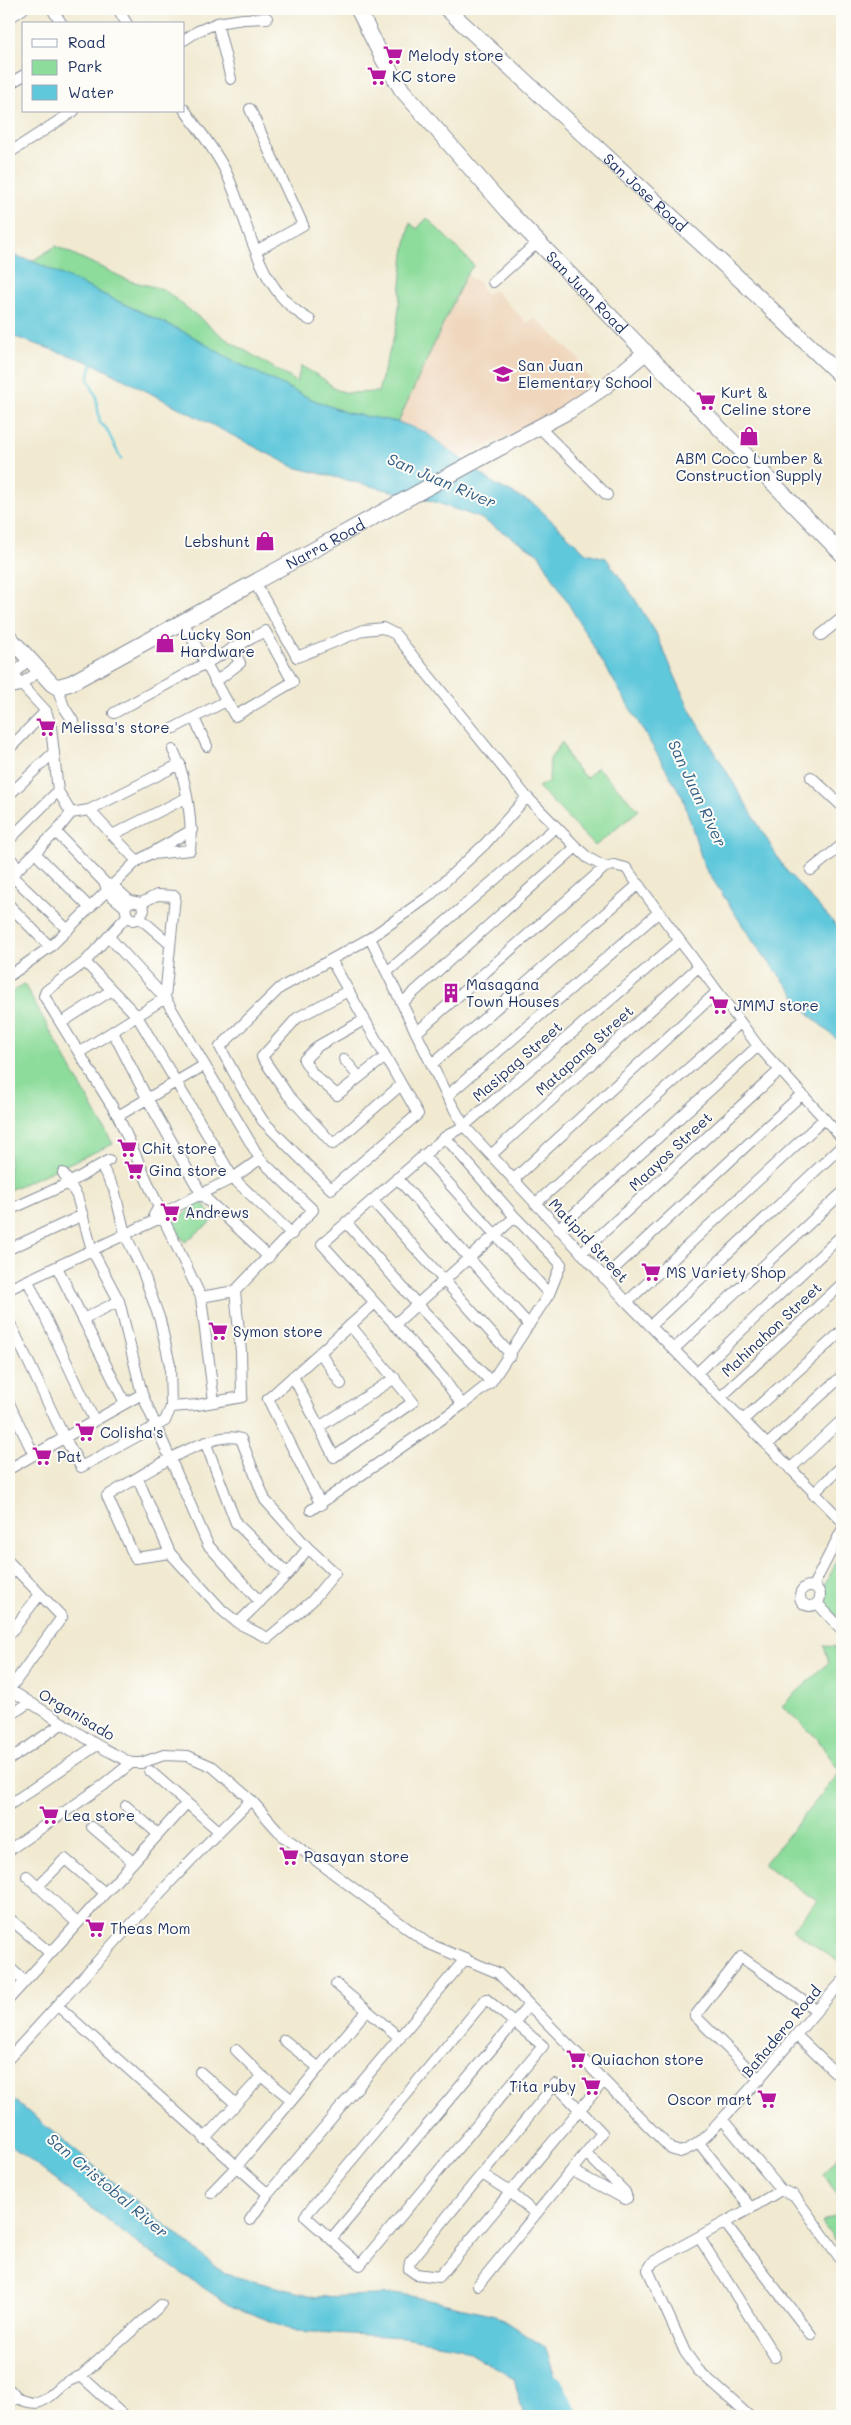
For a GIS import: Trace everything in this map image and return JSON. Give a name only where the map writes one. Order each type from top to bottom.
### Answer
[{"type":"main road","name":"San Juan Road","points":[[358,9],[383,59],[402,90],[538,242],[842,554]]},
{"type":"main road","name":"San Jose Road","points":[[447,9],[725,265],[842,378]]},
{"type":"main road","name":"Narra Road","points":[[56,687],[71,683],[492,452],[540,428],[588,399],[646,352]]},
{"type":"main road","points":[[9,637],[56,687]]},
{"type":"street","points":[[9,18],[23,9]]},
{"type":"street","points":[[52,9],[61,22]]},
{"type":"street","points":[[118,9],[126,22]]},
{"type":"street","points":[[185,39],[198,31],[217,24],[242,19],[267,18]]},
{"type":"street","points":[[217,24],[231,80]]},
{"type":"street","points":[[9,84],[22,76]]},
{"type":"street","points":[[250,109],[303,225],[256,251]]},
{"type":"street","points":[[185,110],[224,169],[269,283],[294,312],[310,320]]},
{"type":"street","points":[[9,153],[72,112]]},
{"type":"street","points":[[493,282],[538,242]]},
{"type":"street","points":[[540,428],[607,495]]},
{"type":"street","points":[[254,584],[297,657],[364,630],[383,628],[395,634],[525,795]]},
{"type":"street","points":[[822,635],[842,618]]},
{"type":"street","points":[[114,713],[204,662],[266,631],[293,682],[235,716],[215,682],[204,662],[183,622]]},
{"type":"street","points":[[215,682],[240,662],[232,648]]},
{"type":"street","points":[[9,690],[11,674],[29,658]]},
{"type":"street","points":[[9,690],[22,684],[40,671]]},
{"type":"street","points":[[11,674],[46,711],[51,727],[58,791],[71,813]]},
{"type":"street","points":[[56,687],[61,702],[73,721]]},
{"type":"street","points":[[174,728],[226,701]]},
{"type":"street","points":[[9,749],[46,711]]},
{"type":"street","points":[[194,718],[207,746]]},
{"type":"street","points":[[149,854],[190,850],[192,830],[180,764],[173,750]]},
{"type":"street","points":[[9,796],[54,752]]},
{"type":"street","points":[[13,874],[56,832],[71,813],[89,810],[180,764]]},
{"type":"street","points":[[811,777],[842,806]]},
{"type":"street","points":[[9,840],[58,791]]},
{"type":"street","points":[[331,960],[418,1114],[332,1189],[263,1121],[220,1047],[280,988],[370,938],[428,897],[485,844],[527,797],[588,858],[605,867]]},
{"type":"street","points":[[112,835],[186,798]]},
{"type":"street","points":[[89,810],[137,861]]},
{"type":"street","points":[[387,972],[556,827]]},
{"type":"street","points":[[9,976],[50,947],[90,908],[108,887],[137,861],[192,830]]},
{"type":"street","points":[[56,832],[128,908],[133,920],[140,918],[144,910],[141,903]]},
{"type":"street","points":[[811,870],[842,845]]},
{"type":"street","points":[[402,1002],[576,847]]},
{"type":"street","points":[[35,854],[90,908]]},
{"type":"street","points":[[9,857],[13,874],[68,930]]},
{"type":"street","points":[[416,1033],[605,867],[614,865],[626,868],[758,1046],[842,1138]]},
{"type":"street","points":[[432,1064],[639,884]]},
{"type":"street","points":[[165,998],[175,896],[157,895],[128,908],[109,937],[85,962],[44,994],[118,1116],[161,1215],[201,1297],[214,1402]]},
{"type":"street","points":[[9,906],[50,947]]},
{"type":"street","points":[[447,1096],[659,912]]},
{"type":"street","points":[[140,918],[170,944]]},
{"type":"street","points":[[109,937],[165,998],[203,1066],[260,1159],[313,1210],[292,1234],[235,1291],[201,1297]]},
{"type":"street","name":"Matipid Street","points":[[370,938],[447,1096],[464,1126],[604,1278],[720,1397],[744,1419],[842,1522]]},
{"type":"street","name":"Masipag Street","points":[[375,1303],[322,1244],[423,1155],[445,1137],[464,1126],[680,941]]},
{"type":"street","points":[[85,962],[137,1016],[233,1178],[292,1234]]},
{"type":"street","name":"Matapang Street","points":[[491,1155],[698,967]]},
{"type":"street","points":[[61,1023],[112,990]]},
{"type":"street","points":[[348,991],[297,1018],[262,1057],[288,1095],[333,1144],[401,1085]]},
{"type":"street","points":[[513,1180],[717,992]]},
{"type":"street","points":[[80,1052],[165,998]]},
{"type":"street","points":[[364,1020],[318,1046],[304,1060],[313,1074],[337,1095],[385,1057]]},
{"type":"street","points":[[535,1204],[740,1023]]},
{"type":"street","points":[[113,1032],[148,1100],[202,1195],[269,1257]]},
{"type":"street","points":[[558,1229],[758,1046]]},
{"type":"street","points":[[344,1059],[359,1077]]},
{"type":"street","points":[[118,1116],[203,1066]]},
{"type":"street","name":"Maayos Street","points":[[581,1253],[779,1071]]},
{"type":"street","points":[[604,1278],[802,1094]]},
{"type":"street","points":[[627,1302],[824,1119]]},
{"type":"street","points":[[445,1137],[515,1218],[561,1264],[548,1294],[511,1355],[491,1382],[462,1406],[316,1508],[268,1399],[375,1303],[443,1378],[462,1406]]},
{"type":"street","points":[[650,1326],[842,1146]]},
{"type":"street","points":[[423,1155],[548,1294]]},
{"type":"street","points":[[9,1290],[202,1195],[233,1178],[260,1159]]},
{"type":"street","points":[[9,1210],[69,1183],[105,1163],[114,1189],[125,1234],[143,1272],[160,1320],[170,1364],[171,1407],[165,1421],[81,1467],[64,1437],[9,1321]]},
{"type":"street","points":[[63,1173],[77,1196],[92,1250],[119,1301],[142,1394],[208,1545],[260,1602]]},
{"type":"street","points":[[397,1178],[529,1325]]},
{"type":"street","points":[[674,1349],[842,1192]]},
{"type":"street","points":[[373,1201],[511,1355]]},
{"type":"street","points":[[9,1249],[83,1215]]},
{"type":"street","points":[[394,1325],[469,1259],[494,1234],[515,1218]]},
{"type":"street","points":[[346,1222],[417,1304],[491,1382]]},
{"type":"street","points":[[697,1373],[842,1234]]},
{"type":"street","points":[[57,1267],[125,1403]]},
{"type":"street","points":[[28,1281],[94,1420]]},
{"type":"street","name":"Mahinahon Street","points":[[720,1397],[842,1284]]},
{"type":"street","points":[[171,1407],[197,1405],[242,1397],[241,1352],[235,1291]]},
{"type":"street","points":[[83,1319],[119,1301]]},
{"type":"street","points":[[293,1376],[334,1457],[413,1402],[350,1325]]},
{"type":"street","points":[[744,1419],[842,1331]]},
{"type":"street","points":[[320,1352],[341,1384]]},
{"type":"street","points":[[767,1445],[842,1376]]},
{"type":"street","points":[[319,1428],[395,1378]]},
{"type":"street","points":[[9,1469],[142,1394]]},
{"type":"street","points":[[9,1403],[34,1454]]},
{"type":"street","points":[[790,1469],[842,1420]]},
{"type":"street","points":[[138,1479],[170,1553],[223,1611],[238,1623],[268,1638],[312,1601],[335,1573],[308,1548],[265,1500],[241,1439],[232,1435],[196,1446],[171,1458],[107,1496],[135,1558],[170,1553]]},
{"type":"street","points":[[206,1444],[236,1523],[288,1574]]},
{"type":"street","points":[[814,1494],[842,1466]]},
{"type":"street","points":[[814,1586],[842,1530]]},
{"type":"street","points":[[238,1623],[288,1574],[308,1548]]},
{"type":"street","points":[[9,1689],[61,1621],[60,1613],[11,1569]]},
{"type":"street","points":[[814,1586],[804,1588],[800,1593],[800,1600],[808,1606],[817,1603]]},
{"type":"street","points":[[814,1586],[820,1594],[817,1603]]},
{"type":"street","points":[[9,1635],[40,1594]]},
{"type":"street","points":[[817,1603],[842,1630]]},
{"type":"street","name":"Organisado","points":[[9,1689],[28,1703],[97,1745],[131,1763]]},
{"type":"street","points":[[9,1716],[28,1703]]},
{"type":"street","points":[[9,1760],[63,1723]]},
{"type":"street","points":[[9,1805],[97,1745]]},
{"type":"street","name":"Bañadero Road","points":[[131,1763],[141,1762],[164,1754],[188,1756],[213,1767],[251,1800],[282,1835],[427,1943],[498,1973],[603,2082],[671,2149],[680,2152],[699,2143],[760,2080],[816,2010],[842,1982]]},
{"type":"street","points":[[9,1850],[104,1785],[131,1763]]},
{"type":"street","points":[[150,1771],[219,1831]]},
{"type":"street","points":[[9,2057],[219,1831],[251,1800]]},
{"type":"street","points":[[9,1999],[186,1804]]},
{"type":"street","points":[[126,1806],[158,1834]]},
{"type":"street","points":[[92,1827],[133,1862]]},
{"type":"street","points":[[37,1887],[65,1859],[105,1893]]},
{"type":"street","points":[[27,1876],[77,1923]]},
{"type":"street","points":[[9,1918],[50,1953]]},
{"type":"street","points":[[760,2080],[695,2016],[741,1957],[816,2010]]},
{"type":"street","points":[[250,2220],[268,2194],[466,1958]]},
{"type":"street","points":[[9,1967],[24,1981]]},
{"type":"street","points":[[336,1984],[400,2038]]},
{"type":"street","points":[[486,1999],[514,2022],[543,2046],[360,2265],[305,2216],[486,1999]]},
{"type":"street","points":[[331,2239],[529,2005]]},
{"type":"street","points":[[58,2006],[204,2139],[268,2194]]},
{"type":"street","points":[[211,2193],[237,2166],[366,2010]]},
{"type":"street","points":[[796,2035],[842,2079]]},
{"type":"street","points":[[284,2040],[319,2068]]},
{"type":"street","points":[[236,2050],[262,2076],[292,2100]]},
{"type":"street","points":[[200,2072],[235,2103]]},
{"type":"street","points":[[204,2139],[235,2103],[262,2076]]},
{"type":"street","points":[[478,2285],[587,2154],[602,2133],[578,2110],[555,2084],[410,2262],[409,2269],[416,2274],[439,2277],[578,2110],[603,2082]]},
{"type":"street","points":[[722,2119],[780,2190],[794,2195],[842,2261]]},
{"type":"street","points":[[699,2143],[751,2208]]},
{"type":"street","points":[[573,2171],[625,2199],[627,2198],[626,2192],[587,2154]]},
{"type":"street","points":[[482,2173],[510,2192],[536,2214]]},
{"type":"street","points":[[749,2416],[698,2370],[685,2352],[648,2270],[653,2262],[780,2190]]},
{"type":"street","points":[[725,2222],[811,2335]]},
{"type":"street","points":[[700,2237],[775,2357]]},
{"type":"street","points":[[9,2389],[13,2400],[30,2404],[43,2402],[64,2383],[81,2376],[161,2305]]},
{"type":"street","points":[[81,2376],[125,2416]]},
{"type":"shaded area","name":"San Juan Elementary School","points":[[466,275],[479,282],[485,295],[494,290],[527,323],[535,318],[581,361],[577,364],[594,383],[554,416],[459,458],[425,432],[398,422]]},
{"type":"green space","points":[[427,218],[474,265],[466,275],[398,422],[347,413],[311,399],[237,363],[190,335],[32,261],[56,246],[130,281],[163,289],[226,339],[297,382],[301,366],[322,378],[337,390],[348,393],[378,392],[397,325],[404,254],[410,223],[417,229]]},
{"type":"green space","points":[[562,742],[570,761],[586,778],[597,767],[639,810],[595,846],[538,787],[549,781],[550,759]]},
{"type":"green space","points":[[24,984],[113,1144],[9,1190],[9,994]]},
{"type":"green space","points":[[201,1201],[215,1219],[185,1242],[171,1224]]},
{"type":"green space","points":[[842,1551],[842,1622],[825,1602],[822,1591]]},
{"type":"green space","points":[[824,1646],[842,1647],[842,1964],[792,1930],[817,1901],[764,1864],[840,1772],[817,1738],[782,1706],[829,1662]]},
{"type":"green space","points":[[842,2152],[842,2201],[823,2174]]},
{"type":"green space","points":[[842,2211],[842,2250],[822,2223]]},
{"type":"water","name":"San Juan River","points":[[9,254],[32,261],[190,335],[237,363],[311,399],[347,413],[398,422],[425,432],[496,485],[534,504],[586,553],[606,558],[656,633],[690,710],[784,868],[842,932],[842,1044],[812,1017],[754,943],[704,866],[683,798],[539,554],[480,518],[432,501],[294,467],[92,363],[9,335]]},
{"type":"water","points":[[9,2096],[225,2274],[316,2297],[402,2294],[495,2315],[545,2347],[569,2416],[524,2416],[514,2379],[461,2347],[403,2337],[297,2331],[231,2306],[139,2245],[9,2144]]},
{"type":"waterway","points":[[92,363],[88,379],[96,396],[100,423],[106,428],[121,459]]},
{"type":"waterway","name":"San Cristobal River","points":[[554,2383],[571,2416]]},
{"type":"place","name":"Melody store","points":[[393,55]]},
{"type":"place","name":"KC store","points":[[377,76]]},
{"type":"place","name":"San Juan Elementary School","points":[[503,374]]},
{"type":"place","name":"Kurt & Celine store","points":[[706,401]]},
{"type":"place","name":"ABM Coco Lumber & Construction Supply","points":[[749,436]]},
{"type":"place","name":"Lebshunt","points":[[265,541]]},
{"type":"place","name":"Lucky Son Hardware","points":[[165,643]]},
{"type":"place","name":"Melissa's store","points":[[46,727]]},
{"type":"place","name":"Masagana Town Houses","points":[[451,993]]},
{"type":"place","name":"JMMJ store","points":[[719,1005]]},
{"type":"place","name":"Chit store","points":[[127,1148]]},
{"type":"place","name":"Gina store","points":[[134,1170]]},
{"type":"place","name":"Andrews","points":[[170,1212]]},
{"type":"place","name":"MS Variety Shop","points":[[651,1272]]},
{"type":"place","name":"Symon store","points":[[218,1331]]},
{"type":"place","name":"Colisha's","points":[[85,1432]]},
{"type":"place","name":"Pat","points":[[42,1456]]},
{"type":"place","name":"Lea store","points":[[49,1815]]},
{"type":"place","name":"Pasayan store","points":[[289,1856]]},
{"type":"place","name":"Theas Mom","points":[[95,1928]]},
{"type":"place","name":"Quiachon store","points":[[576,2059]]},
{"type":"place","name":"Tita ruby","points":[[591,2086]]},
{"type":"place","name":"Oscor mart","points":[[767,2099]]}]
